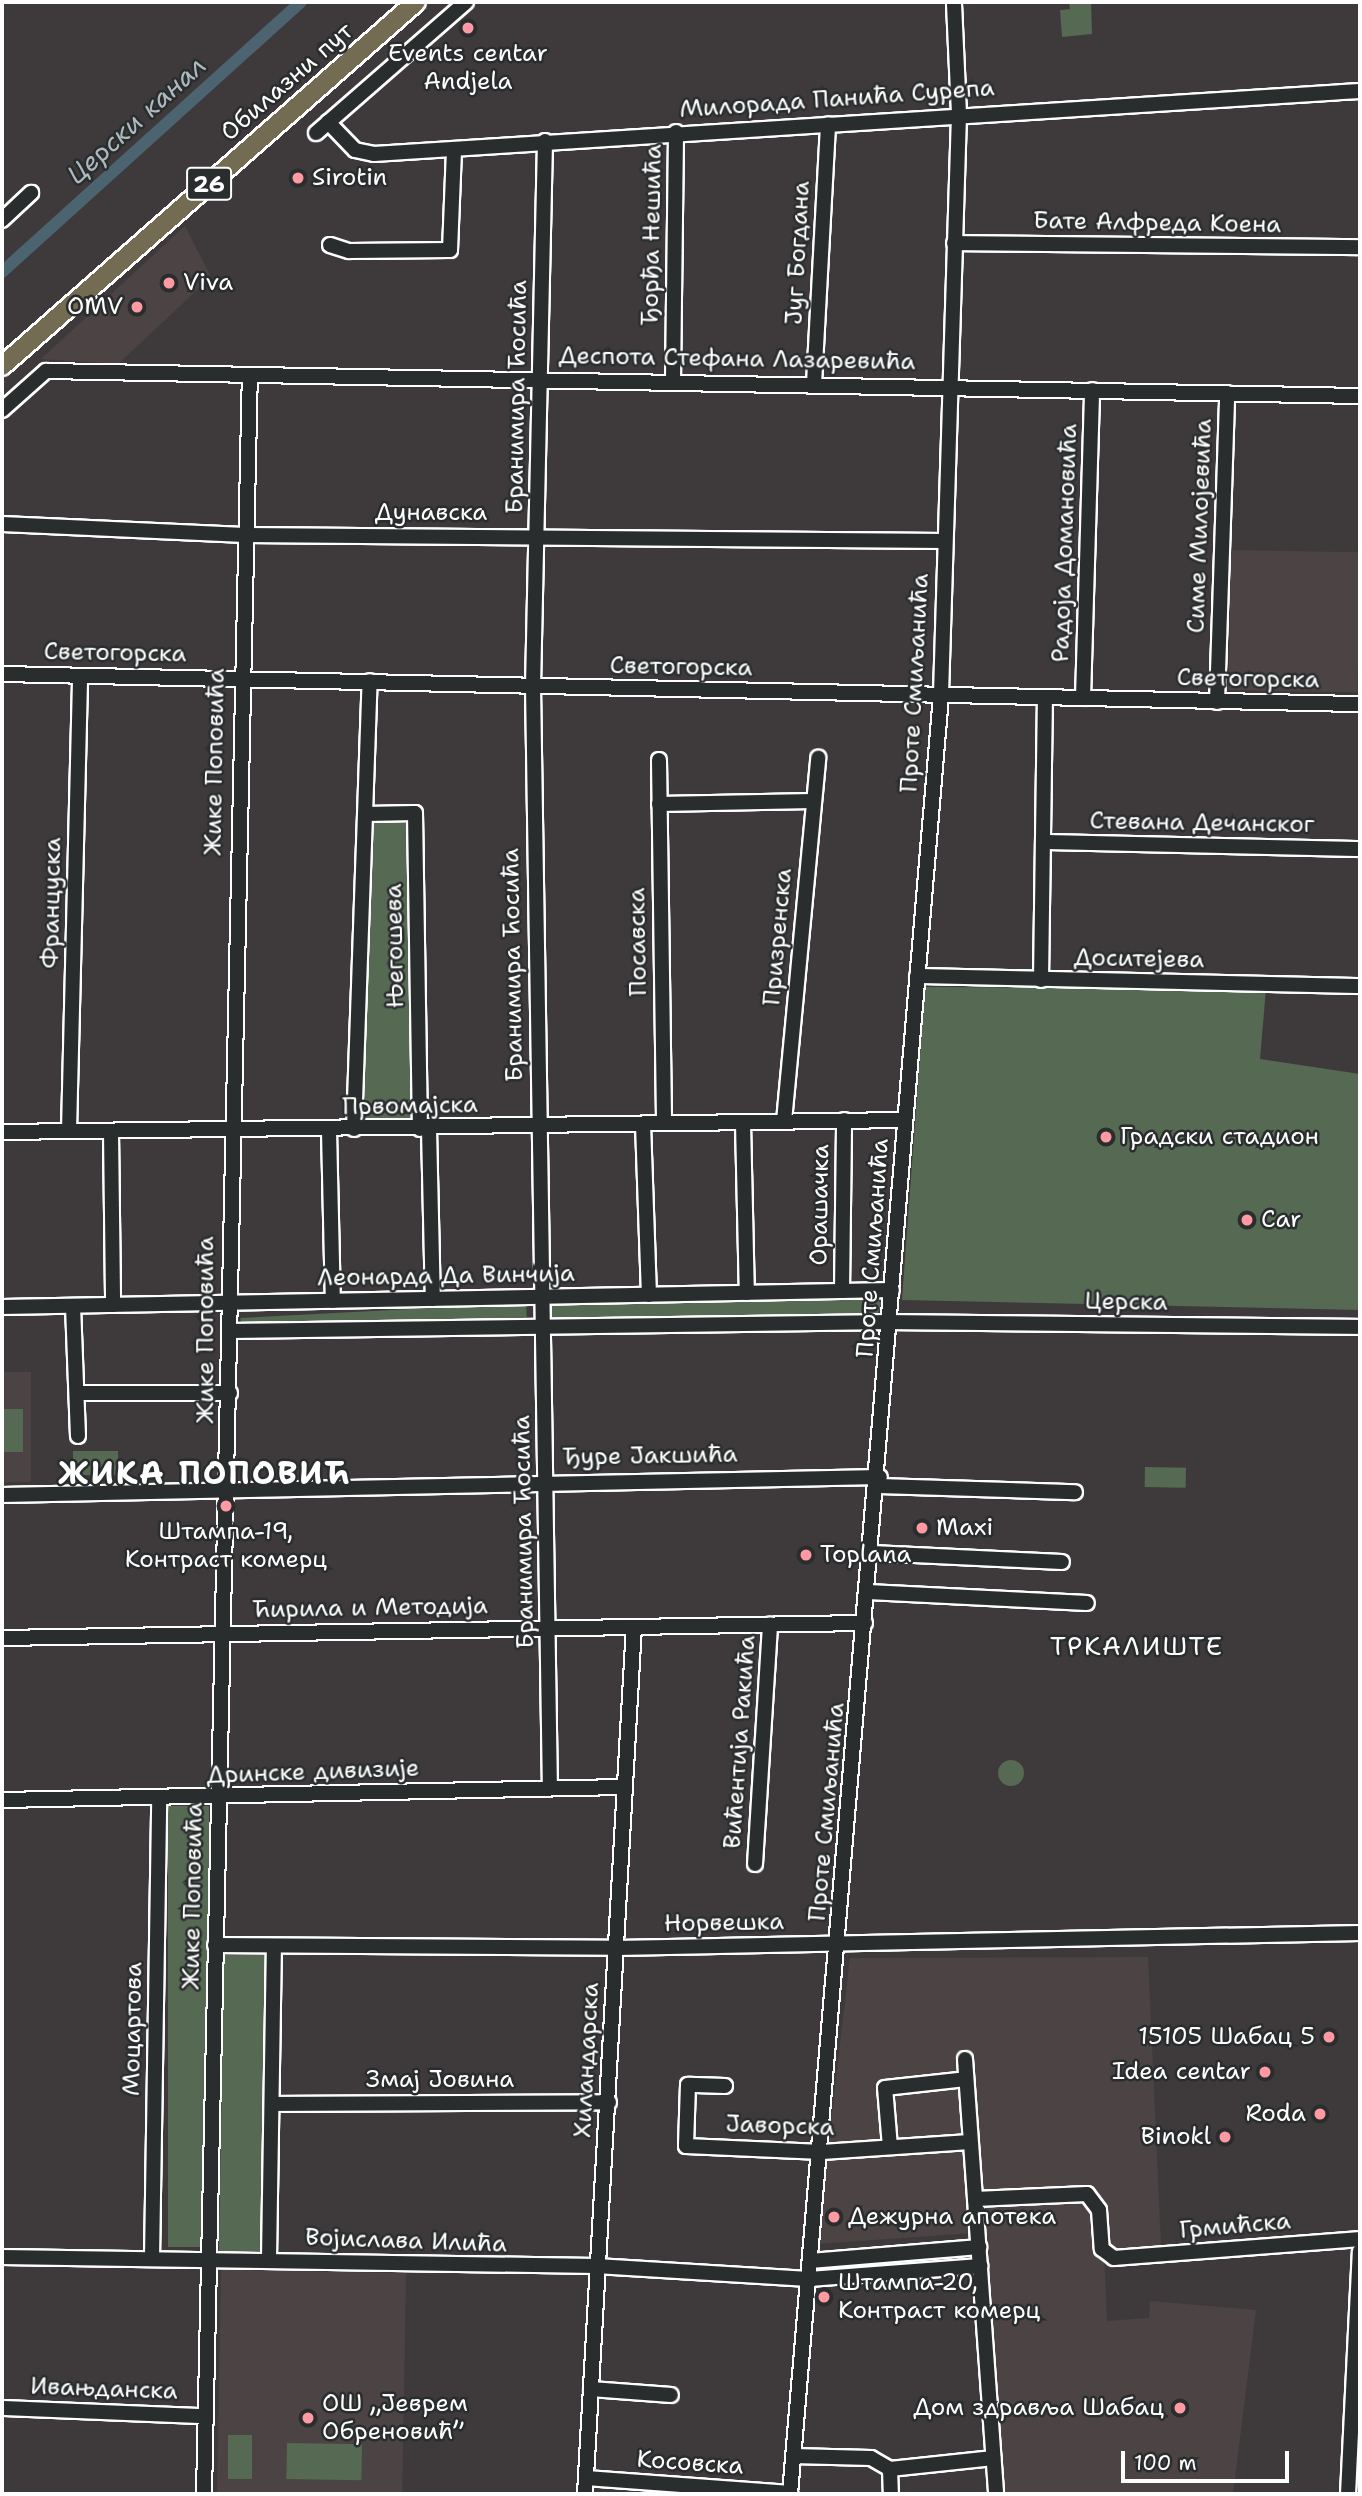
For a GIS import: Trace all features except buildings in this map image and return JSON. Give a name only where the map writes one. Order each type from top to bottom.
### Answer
[{"type":"main road","name":"Обилазни пут","points":[[2,366],[416,2]]},
{"type":"street","points":[[316,133],[466,2]]},
{"type":"street","name":"Проте Смиљанића","points":[[790,2494],[822,2152],[865,1623],[880,1481],[904,1120],[942,694],[948,386],[959,114],[954,2]]},
{"type":"street","name":"Милорада Панића Сурепа","points":[[328,122],[355,150],[454,149],[676,132],[1360,91]]},
{"type":"street","name":"Југ Богдана","points":[[814,384],[828,124]]},
{"type":"street","name":"Ђорђа Нешића","points":[[673,380],[676,132]]},
{"type":"street","name":"Бранимира Ћосића","points":[[545,141],[533,686],[550,1788]]},
{"type":"street","points":[[330,245],[349,251],[450,250],[454,149]]},
{"type":"street","points":[[2,219],[31,193]]},
{"type":"street","name":"Бате Алфреда Коена","points":[[954,243],[1360,247]]},
{"type":"street","name":"Деспота Стефана Лазаревића","points":[[2,410],[46,371],[541,377],[1360,396]]},
{"type":"street","name":"Жике Поповића","points":[[204,2494],[220,1633],[230,1393],[229,1130],[250,375]]},
{"type":"street","name":"Радоја Домановића","points":[[1083,698],[1092,390]]},
{"type":"street","name":"Симе Милојевића","points":[[1217,702],[1227,393]]},
{"type":"street","name":"Дунавска","points":[[2,524],[245,534],[944,541]]},
{"type":"street","name":"Светогорска","points":[[2,674],[1360,704]]},
{"type":"street","name":"Француска","points":[[69,1132],[80,676]]},
{"type":"street","name":"Његошева","points":[[354,1129],[370,681]]},
{"type":"street","name":"Радоја Домановића","points":[[1041,980],[1045,698]]},
{"type":"street","name":"Призренска","points":[[784,1121],[818,758]]},
{"type":"street","name":"Посавска","points":[[659,760],[664,1123]]},
{"type":"street","points":[[659,804],[813,801]]},
{"type":"street","name":"Његошева","points":[[366,814],[415,813],[425,1129]]},
{"type":"street","name":"Стевана Дечанског","points":[[1043,842],[1360,849]]},
{"type":"street","name":"Доситејева","points":[[917,976],[1360,986]]},
{"type":"street","name":"Орашачка","points":[[842,1291],[844,1120]]},
{"type":"street","name":"Првомајска","points":[[2,1132],[425,1129],[904,1120]]},
{"type":"street","points":[[743,1123],[747,1293]]},
{"type":"street","points":[[643,1124],[649,1295]]},
{"type":"street","points":[[425,1129],[433,1299]]},
{"type":"street","points":[[328,1130],[333,1301]]},
{"type":"street","points":[[111,1132],[113,1305]]},
{"type":"street","name":"Леонарда Да Винчија","points":[[2,1307],[892,1290]]},
{"type":"street","points":[[73,1306],[78,1436]]},
{"type":"street","points":[[230,1331],[891,1322]]},
{"type":"street","name":"Церска","points":[[891,1322],[1360,1327]]},
{"type":"street","points":[[77,1393],[230,1393]]},
{"type":"street","name":"Ђуре Јакшића","points":[[2,1495],[547,1480],[880,1481],[1074,1492]]},
{"type":"street","points":[[872,1553],[1062,1562]]},
{"type":"street","points":[[868,1592],[1087,1603]]},
{"type":"street","name":"Ћирила и Методија","points":[[2,1638],[865,1623]]},
{"type":"street","name":"Вићентија Ракића","points":[[755,1864],[770,1624]]},
{"type":"street","name":"Хиландарска","points":[[585,2494],[634,1627]]},
{"type":"street","name":"Дринске дивизије","points":[[2,1800],[159,1799],[625,1787]]},
{"type":"street","name":"Моцартова","points":[[152,2259],[159,1799]]},
{"type":"street","name":"Норвешка","points":[[215,1945],[274,1948],[616,1948],[1360,1933]]},
{"type":"street","points":[[269,2259],[274,1948]]},
{"type":"street","points":[[965,2059],[996,2494]]},
{"type":"street","points":[[890,2147],[885,2088],[966,2079]]},
{"type":"street","name":"Јаворска","points":[[725,2087],[688,2085],[686,2146],[822,2152],[970,2142]]},
{"type":"street","name":"Змај Јовина","points":[[273,2104],[608,2102]]},
{"type":"street","name":"Грмићска","points":[[975,2199],[1087,2194],[1099,2210],[1102,2249],[1114,2258],[1360,2239]]},
{"type":"street","points":[[810,2261],[979,2247]]},
{"type":"street","points":[[1348,2494],[1360,2251]]},
{"type":"street","name":"Војислава Илића","points":[[2,2257],[269,2259],[461,2269],[596,2266],[809,2278],[981,2266]]},
{"type":"street","points":[[591,2389],[671,2395]]},
{"type":"street","name":"Ивањданска","points":[[2,2408],[204,2416]]},
{"type":"street","points":[[793,2456],[871,2458],[890,2469],[993,2458]]},
{"type":"street","points":[[890,2469],[891,2494]]},
{"type":"street","name":"Косовска","points":[[586,2478],[790,2494]]},
{"type":"shaded area","points":[[185,226],[211,277],[118,364],[41,359]]},
{"type":"shaded area","points":[[1231,550],[1360,552],[1358,692],[1229,690]]},
{"type":"shaded area","points":[[2,1372],[31,1372],[31,1482],[2,1482]]},
{"type":"shaded area","points":[[1148,1957],[1161,2246],[1104,2253],[1107,2321],[1149,2318],[1150,2301],[1256,2310],[1233,2494],[1005,2494],[987,2232],[817,2244],[850,1958]]},
{"type":"shaded area","name":"ОШ „Јеврем Обреновић”","points":[[221,2270],[406,2273],[402,2494],[217,2492]]},
{"type":"green space","points":[[1069,2],[1091,2],[1092,34],[1062,37],[1060,10],[1070,9]]},
{"type":"green space","points":[[408,818],[416,1118],[360,1121],[371,823]]},
{"type":"green space","points":[[925,987],[1266,989],[1260,1059],[1360,1074],[1360,1310],[902,1300]]},
{"type":"green space","points":[[875,1298],[881,1303],[877,1317],[548,1321],[552,1302]]},
{"type":"green space","points":[[526,1303],[527,1320],[241,1335],[240,1318]]},
{"type":"green space","points":[[2,1409],[23,1409],[23,1452],[2,1452]]},
{"type":"green space","points":[[73,1451],[118,1451],[118,1475],[73,1475]]},
{"type":"green space","points":[[1145,1467],[1186,1468],[1186,1488],[1145,1487]]},
{"type":"green space","points":[[1011,1760],[1020,1764],[1024,1773],[1020,1782],[1011,1786],[1002,1782],[998,1773],[1002,1764]]},
{"type":"green space","points":[[168,1806],[209,1806],[209,2247],[168,2247]]},
{"type":"green space","points":[[224,1954],[269,1955],[264,2252],[219,2251]]},
{"type":"green space","points":[[228,2435],[252,2435],[252,2479],[228,2479]]},
{"type":"green space","points":[[287,2443],[362,2444],[361,2480],[286,2479]]},
{"type":"waterway","name":"Церски канал","points":[[2,272],[301,2]]},
{"type":"place","name":"Events centar Andjela","points":[[468,28]]},
{"type":"place","name":"Sirotin","points":[[298,178]]},
{"type":"place","name":"Viva","points":[[169,283]]},
{"type":"place","name":"OMV","points":[[137,307]]},
{"type":"place","name":"Градски стадион","points":[[1106,1137]]},
{"type":"place","name":"Car","points":[[1247,1220]]},
{"type":"place","name":"Штампа-19, Контраст комерц","points":[[226,1506]]},
{"type":"place","name":"Maxi","points":[[922,1528]]},
{"type":"place","name":"Toplana","points":[[806,1555]]},
{"type":"place","name":"15105 Шабац 5","points":[[1329,2037]]},
{"type":"place","name":"Idea centar","points":[[1265,2072]]},
{"type":"place","name":"Roda","points":[[1320,2114]]},
{"type":"place","name":"Binokl","points":[[1225,2137]]},
{"type":"place","name":"Дежурна апотека","points":[[834,2217]]},
{"type":"place","name":"Штампа-20, Контраст комерц","points":[[824,2297]]},
{"type":"place","name":"Дом здравља Шабац","points":[[1180,2408]]},
{"type":"place","name":"ОШ „Јеврем Обреновић”","points":[[308,2418]]},
{"type":"district","name":"ЖИКА ПОПОВИЋ","points":[[205,1473]]},
{"type":"district","name":"ТРКАЛИШТЕ","points":[[1137,1646]]}]
